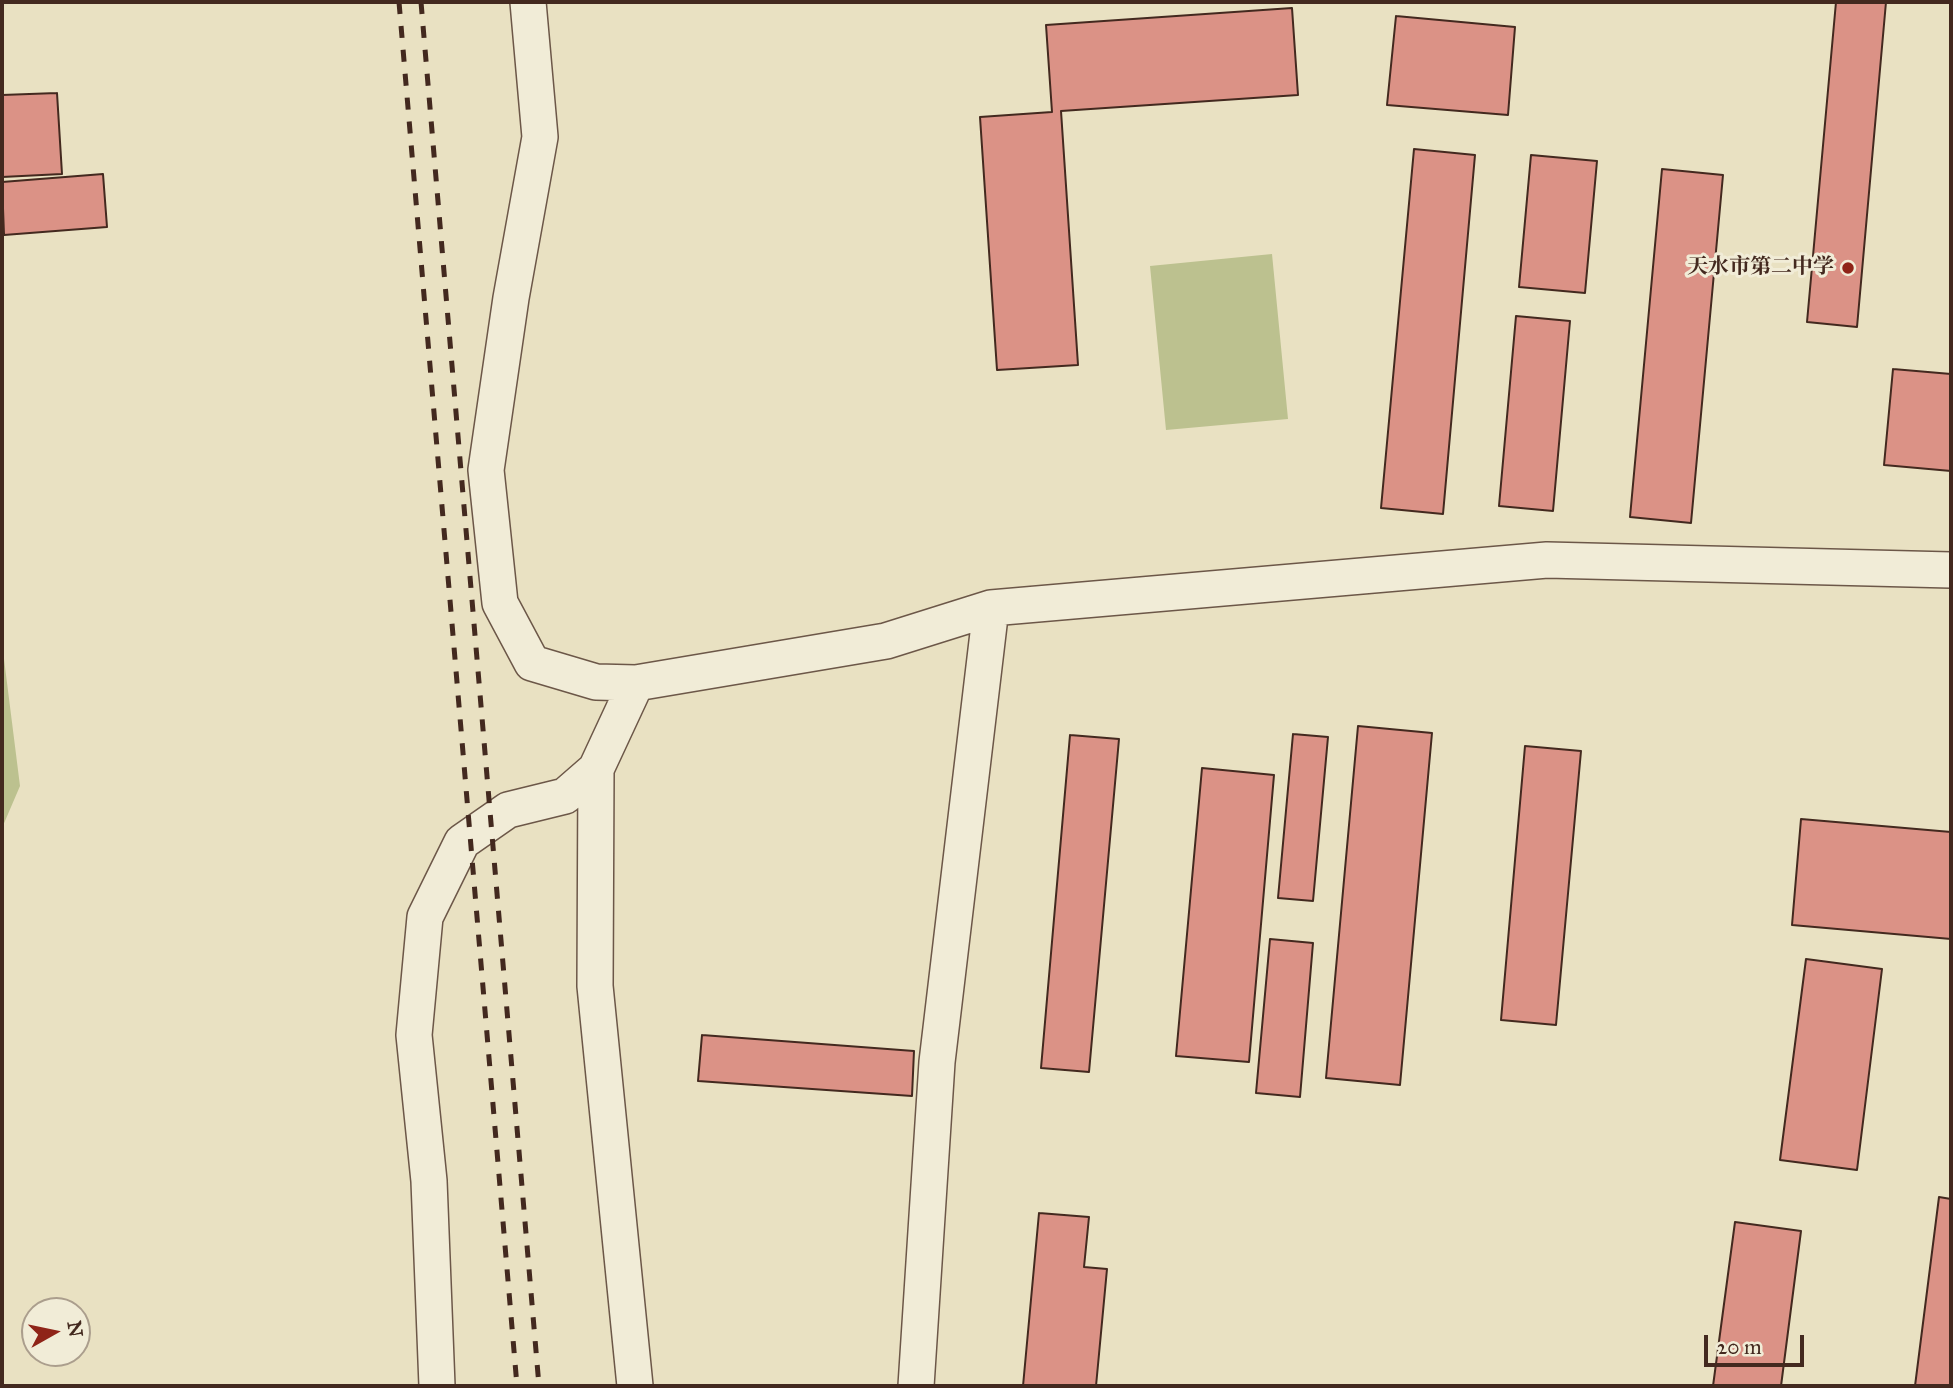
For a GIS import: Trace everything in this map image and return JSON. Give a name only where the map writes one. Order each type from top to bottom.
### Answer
[{"type":"street","points":[[528,2],[540,137],[511,298],[486,470],[500,603],[532,663],[596,682],[636,683],[886,641],[991,608],[1547,560],[1951,570]]},
{"type":"street","points":[[916,1386],[937,1062],[991,608]]},
{"type":"street","points":[[437,1386],[429,1181],[414,1035],[425,917],[462,842],[509,810],[565,796],[596,769],[636,683]]},
{"type":"street","points":[[596,769],[596,986],[635,1386]]},
{"type":"green space","points":[[1272,254],[1288,419],[1166,430],[1150,266]]},
{"type":"green space","points":[[2,643],[20,786],[2,828]]},
{"type":"building","points":[[1836,2],[1886,2],[1857,327],[1807,322]]},
{"type":"building","points":[[1292,8],[1298,95],[1061,111],[1078,365],[997,370],[980,117],[1052,112],[1046,25]]},
{"type":"building","points":[[1396,16],[1515,27],[1508,115],[1387,105]]},
{"type":"building","points":[[57,93],[62,174],[2,177],[2,95]]},
{"type":"building","points":[[1414,149],[1475,155],[1443,514],[1381,508]]},
{"type":"building","points":[[1531,155],[1597,161],[1585,293],[1519,287]]},
{"type":"building","points":[[1662,169],[1723,175],[1691,523],[1630,517]]},
{"type":"building","points":[[103,174],[107,227],[4,235],[2,182]]},
{"type":"building","points":[[1516,316],[1570,321],[1553,511],[1499,506]]},
{"type":"building","points":[[1893,369],[1951,374],[1951,471],[1884,465]]},
{"type":"building","points":[[1358,726],[1432,733],[1400,1085],[1326,1078]]},
{"type":"building","points":[[1293,734],[1328,737],[1313,901],[1278,898]]},
{"type":"building","points":[[1070,735],[1119,739],[1089,1072],[1041,1068]]},
{"type":"building","points":[[1525,746],[1581,751],[1556,1025],[1501,1020]]},
{"type":"building","points":[[1202,768],[1274,775],[1249,1062],[1176,1056]]},
{"type":"building","points":[[1801,819],[1951,832],[1951,939],[1792,925]]},
{"type":"building","points":[[1270,939],[1313,943],[1300,1097],[1256,1093]]},
{"type":"building","points":[[1806,959],[1882,969],[1857,1170],[1780,1160]]},
{"type":"building","points":[[702,1035],[914,1051],[912,1096],[698,1081]]},
{"type":"building","points":[[1939,1197],[1951,1199],[1951,1386],[1915,1386]]},
{"type":"building","points":[[1039,1213],[1089,1217],[1084,1267],[1107,1269],[1096,1386],[1023,1386]]},
{"type":"building","points":[[1735,1222],[1801,1231],[1781,1386],[1713,1386]]},
{"type":"railway","points":[[399,2],[517,1386]]},
{"type":"railway","points":[[421,2],[539,1386]]},
{"type":"place","name":"天水市第二中学","points":[[1848,268]]}]
